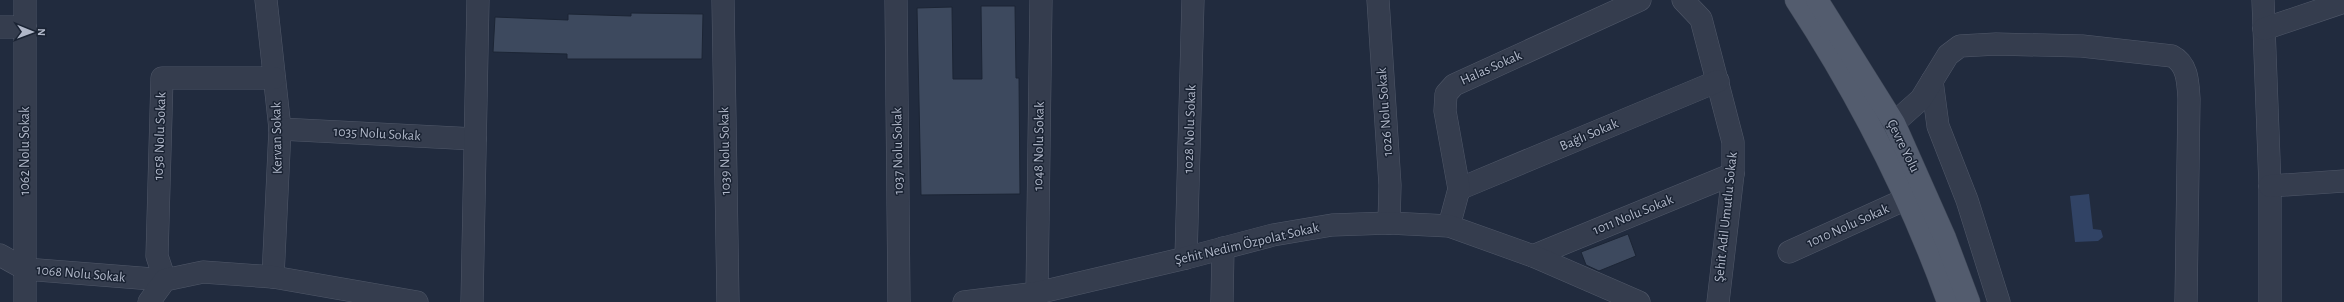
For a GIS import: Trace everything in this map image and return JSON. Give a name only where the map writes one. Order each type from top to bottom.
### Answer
[{"type":"main road","name":"Çevre Yolu","points":[[1796,0],[1846,80],[1906,199],[1947,302]]},
{"type":"main road","name":"Çevre Yolu","points":[[1817,0],[1894,124],[1946,238],[1969,302]]},
{"type":"street","name":"1062 Nolu Sokak","points":[[25,0],[25,302]]},
{"type":"street","name":"Kervan Sokak","points":[[266,0],[280,129],[273,277]]},
{"type":"street","points":[[472,302],[478,0]]},
{"type":"street","name":"1039 Nolu Sokak","points":[[723,0],[728,302]]},
{"type":"street","name":"1037 Nolu Sokak","points":[[896,0],[900,302]]},
{"type":"street","name":"1048 Nolu Sokak","points":[[1037,293],[1041,0]]},
{"type":"street","name":"1028 Nolu Sokak","points":[[1186,258],[1193,0]]},
{"type":"street","name":"1026 Nolu Sokak","points":[[1378,0],[1390,185],[1389,223]]},
{"type":"street","name":"Halas Sokak","points":[[1449,226],[1460,189],[1445,111],[1446,94],[1454,85],[1640,0]]},
{"type":"street","name":"Şehit Adil Umutlu Sokak","points":[[1683,0],[1701,19],[1733,142],[1733,174],[1718,302]]},
{"type":"street","points":[[2263,0],[2270,186],[2270,302]]},
{"type":"street","points":[[2264,29],[2344,2]]},
{"type":"street","points":[[0,27],[25,27]]},
{"type":"street","points":[[1894,124],[1921,99],[1948,55],[1960,46],[1996,44],[2082,46],[2172,56],[2179,59],[2186,74],[2189,99],[2186,302]]},
{"type":"street","name":"1058 Nolu Sokak","points":[[164,280],[157,256],[162,78],[274,78]]},
{"type":"street","name":"Bağlı Sokak","points":[[1460,189],[1718,81]]},
{"type":"street","points":[[1932,81],[1938,126],[1967,200],[1999,302]]},
{"type":"street","name":"1035 Nolu Sokak","points":[[280,129],[475,139]]},
{"type":"street","name":"1011 Nolu Sokak","points":[[1533,256],[1733,174]]},
{"type":"street","points":[[2270,186],[2344,181]]},
{"type":"street","name":"1010 Nolu Sokak","points":[[1789,252],[1906,199]]},
{"type":"street","name":"Şehit Nedim Özpolat Sokak","points":[[964,302],[1014,299],[1186,258],[1273,235],[1332,225],[1389,223],[1449,226],[1533,256],[1639,302]]},
{"type":"street","points":[[1222,302],[1223,248]]},
{"type":"street","name":"1068 Nolu Sokak","points":[[0,255],[25,269],[164,280]]},
{"type":"street","points":[[148,302],[164,280],[203,272],[273,277],[391,300],[417,302]]},
{"type":"water","points":[[2089,194],[2093,229],[2101,230],[2103,237],[2098,241],[2075,242],[2070,196]]},
{"type":"building","points":[[981,6],[1015,6],[1016,78],[1019,78],[1020,194],[921,195],[917,8],[952,7],[953,79],[982,79]]},
{"type":"building","points":[[631,13],[703,14],[702,59],[567,59],[567,54],[493,52],[495,17],[568,20],[568,14],[631,16]]},
{"type":"building","points":[[1628,234],[1636,256],[1599,271],[1586,265],[1581,252]]}]
